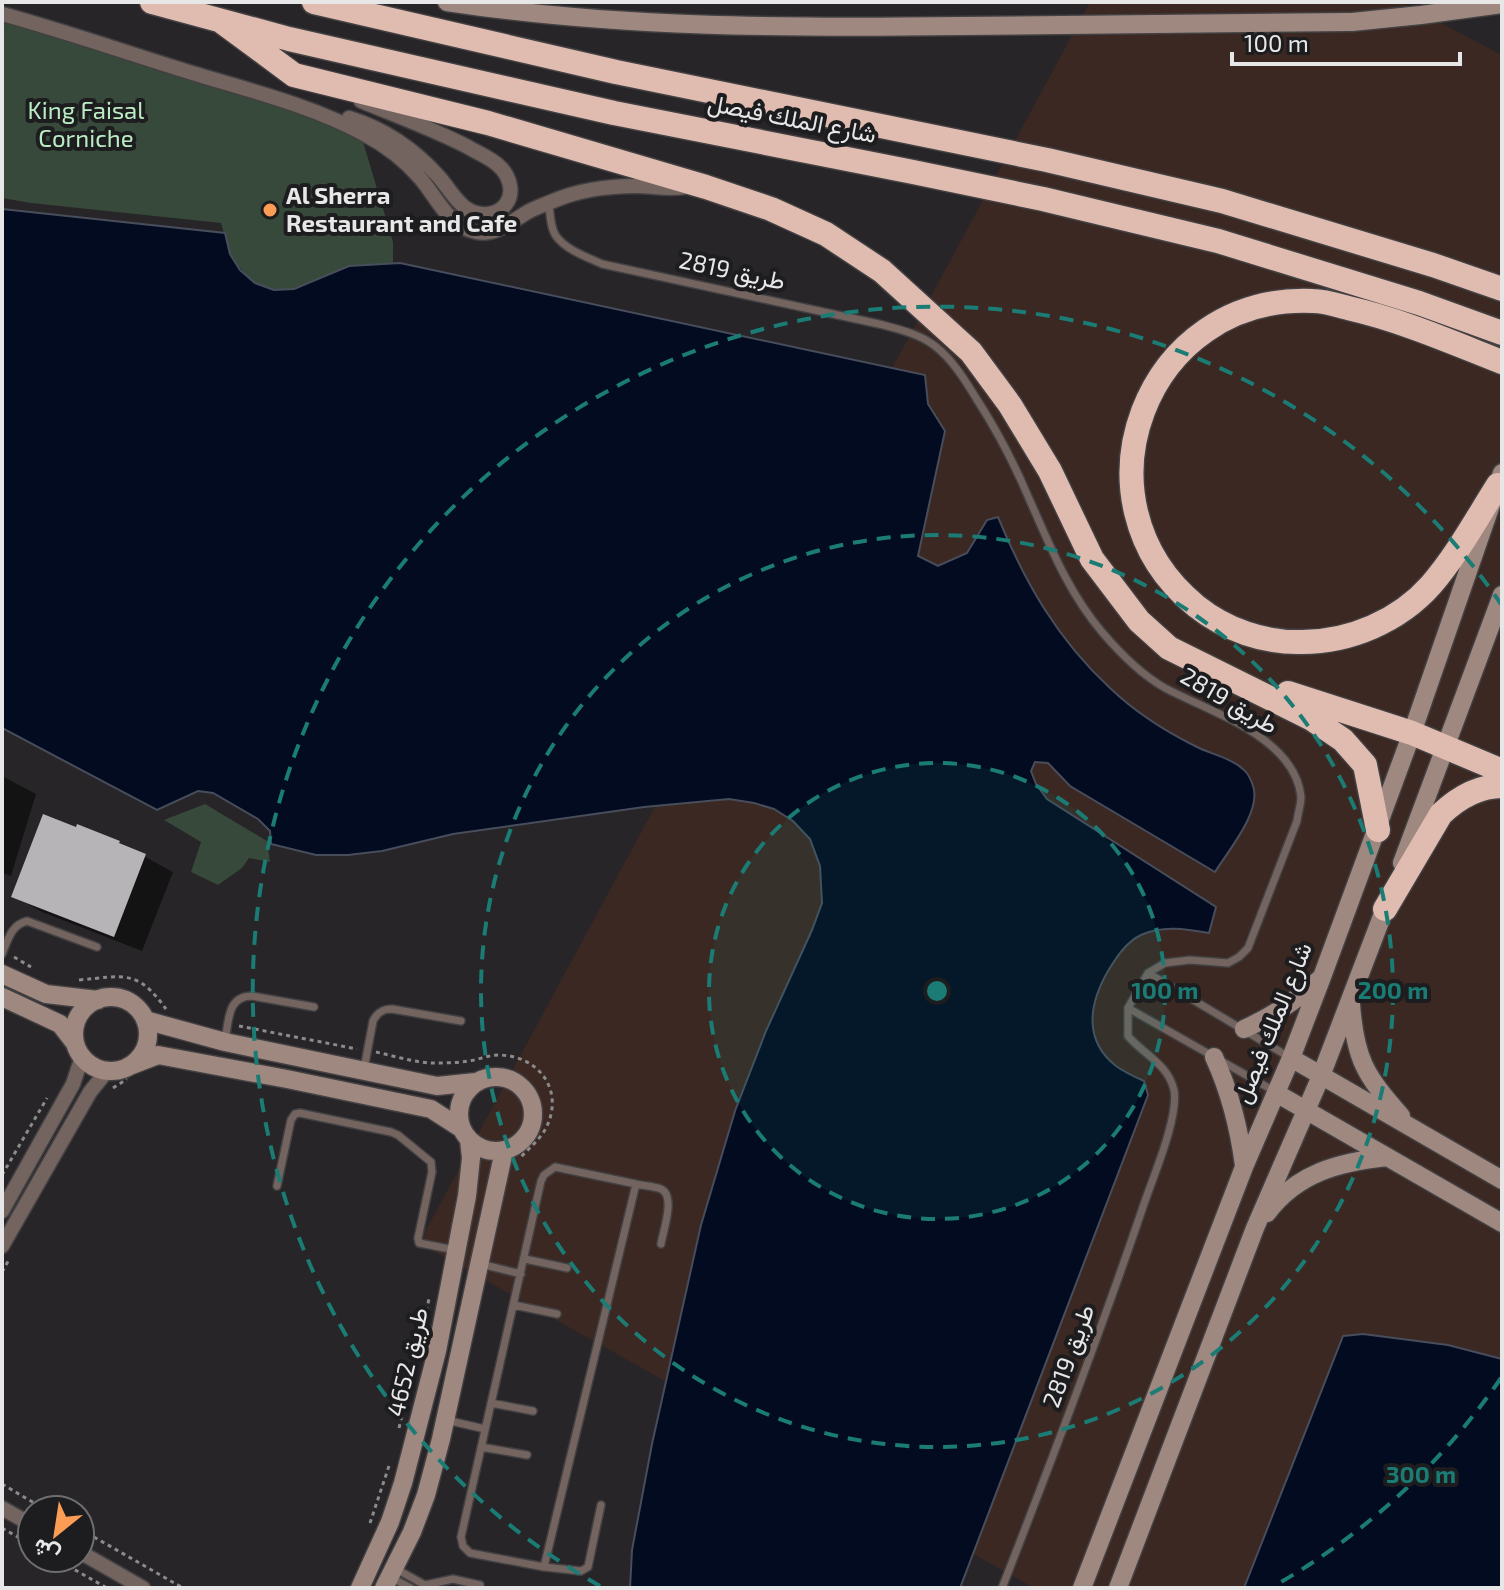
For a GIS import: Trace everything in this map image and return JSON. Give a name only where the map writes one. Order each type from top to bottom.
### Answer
[{"type":"highway","name":"شارع الملك فيصل","points":[[152,2],[305,43],[614,113],[913,172],[1218,241],[1419,303],[1502,333]]},
{"type":"highway","name":"شارع الملك فيصل","points":[[314,2],[616,72],[1047,160],[1222,201],[1502,289]]},
{"type":"highway","points":[[221,21],[294,75],[488,123],[700,185],[771,209],[826,234],[882,271],[971,352],[1010,405],[1050,471],[1092,559],[1139,621],[1169,648],[1312,719],[1343,740],[1365,765],[1378,830]]},
{"type":"highway","points":[[1500,479],[1430,586],[1399,613],[1362,632],[1322,642],[1283,643],[1245,634],[1210,617],[1180,593],[1156,562],[1140,526],[1132,486],[1133,446],[1143,406],[1163,370],[1193,338],[1230,315],[1271,302],[1315,300],[1407,325],[1502,362]]},
{"type":"highway","points":[[1210,668],[1412,733],[1502,771]]},
{"type":"highway","points":[[1385,909],[1441,814],[1473,791],[1502,786]]},
{"type":"street","points":[[447,2],[516,13],[628,21],[825,27],[1352,22],[1502,4]]},
{"type":"street","points":[[486,2],[516,13]]},
{"type":"street","points":[[1421,15],[1442,2]]},
{"type":"street","points":[[2,14],[317,111],[366,134],[396,154],[423,181],[448,215],[476,232],[504,227],[549,203],[591,190],[633,186],[675,189],[700,185]]},
{"type":"street","points":[[294,75],[435,130],[496,163],[508,179],[510,192],[507,203],[491,214],[470,211],[421,158],[389,134],[357,120],[317,111]]},
{"type":"street","name":"شارع الملك فيصل","points":[[1082,1588],[1378,830],[1500,479]]},
{"type":"street","points":[[1118,1588],[1255,1228],[1351,999],[1502,595]]},
{"type":"street","points":[[2,974],[46,994],[98,1000]]},
{"type":"street","points":[[1244,1029],[1294,1002],[1322,977]]},
{"type":"street","points":[[2,997],[60,1024],[89,1064],[107,1071],[136,1070],[158,1055],[431,1109],[478,1147],[491,1151],[504,1151],[518,1145],[532,1126],[534,1113],[527,1092],[503,1077],[437,1086],[225,1042],[145,1020]]},
{"type":"street","points":[[2,1211],[73,1084],[78,1050],[74,1029],[78,1016],[87,1006],[109,997],[131,1003],[139,1010],[148,1032],[147,1045],[136,1070]]},
{"type":"street","points":[[1351,999],[1353,1033],[1360,1057],[1374,1085],[1414,1130]]},
{"type":"street","points":[[1214,1057],[1231,1100],[1244,1167]]},
{"type":"street","points":[[1291,1058],[1502,1180]]},
{"type":"street","points":[[9,1246],[90,1092],[107,1071]]},
{"type":"street","points":[[465,1134],[459,1117],[460,1105],[465,1093],[476,1082]]},
{"type":"street","points":[[1276,1093],[1502,1223]]},
{"type":"street","name":"طريق 4652","points":[[360,1588],[390,1522],[403,1483],[437,1351],[467,1196],[471,1158],[465,1134]]},
{"type":"street","name":"طريق 4652","points":[[390,1578],[426,1495],[446,1420],[504,1151]]},
{"type":"street","points":[[1255,1228],[1274,1203],[1298,1183],[1325,1169],[1355,1160],[1387,1157]]},
{"type":"street","points":[[96,1561],[143,1588]]},
{"type":"lane","name":"طريق 2819","points":[[549,203],[555,235],[567,246],[602,264],[879,324],[905,331],[934,345],[958,372],[995,428],[1056,562],[1076,598],[1102,632],[1132,662],[1163,686],[1238,724],[1264,740],[1284,758],[1296,777],[1301,799],[1297,821],[1248,948],[1228,963],[1190,960],[1165,963],[1148,973]]},
{"type":"lane","points":[[3,953],[14,928],[27,921],[97,947]]},
{"type":"lane","points":[[1276,1093],[1128,1008],[1148,973],[1291,1058]]},
{"type":"lane","points":[[225,1042],[232,1006],[242,997],[314,1007]]},
{"type":"lane","name":"طريق 2819","points":[[1002,1588],[1115,1288],[1174,1106],[1173,1090],[1166,1072],[1128,1036],[1128,1008]]},
{"type":"lane","points":[[364,1071],[373,1021],[384,1010],[461,1021]]},
{"type":"lane","points":[[277,1186],[291,1120],[295,1114],[391,1132],[431,1162],[419,1243],[456,1250]]},
{"type":"lane","points":[[601,1505],[588,1567],[581,1571],[470,1553],[463,1546],[461,1537],[541,1181],[555,1167],[659,1189],[668,1195],[669,1202],[661,1244]]},
{"type":"lane","points":[[544,1567],[636,1184]]},
{"type":"lane","points":[[525,1259],[567,1268]]},
{"type":"lane","points":[[479,1264],[521,1274]]},
{"type":"lane","points":[[514,1305],[557,1314]]},
{"type":"lane","points":[[491,1403],[533,1411]]},
{"type":"lane","points":[[446,1420],[485,1429]]},
{"type":"lane","points":[[481,1447],[527,1455]]},
{"type":"lane","points":[[390,1578],[425,1586],[453,1579],[480,1585]]},
{"type":"lane","points":[[390,1578],[411,1588]]},
{"type":"path","points":[[3,953],[40,973]]},
{"type":"path","points":[[80,980],[115,976],[135,979],[151,990],[172,1014]]},
{"type":"path","points":[[228,1023],[427,1063],[468,1061],[498,1055],[520,1059],[544,1074],[551,1087],[553,1106],[547,1126],[520,1158],[515,1170]]},
{"type":"path","points":[[106,1092],[136,1070]]},
{"type":"path","points":[[2,1175],[52,1090]]},
{"type":"path","points":[[2,1272],[9,1246]]},
{"type":"path","points":[[398,1429],[431,1289]]},
{"type":"path","points":[[368,1529],[392,1457]]},
{"type":"path","points":[[96,1538],[183,1588]]},
{"type":"path","points":[[82,1574],[107,1588]]},
{"type":"shaded area","points":[[1090,2],[1401,2],[1502,55],[1502,1588],[1034,1588],[419,1243]]},
{"type":"green space","name":"King Faisal Corniche","points":[[2,11],[358,125],[393,242],[393,263],[349,266],[294,289],[274,290],[255,283],[231,257],[221,223],[2,198]]},
{"type":"green space","points":[[205,804],[267,841],[270,862],[249,858],[242,868],[218,885],[191,872],[201,842],[164,820]]},
{"type":"water","points":[[2,209],[225,233],[230,254],[240,270],[255,283],[274,290],[294,289],[349,266],[400,263],[925,375],[928,404],[945,431],[918,556],[938,566],[967,553],[987,520],[998,517],[1045,609],[1091,670],[1151,720],[1195,746],[1233,762],[1247,773],[1253,786],[1253,807],[1215,872],[1070,786],[1048,763],[1035,762],[1031,771],[1047,799],[1216,907],[1209,933],[1166,929],[1136,938],[1114,961],[1097,996],[1092,1021],[1098,1045],[1116,1066],[1144,1081],[1148,1095],[960,1588],[630,1588],[632,1550],[652,1444],[701,1225],[735,1111],[822,903],[820,866],[810,839],[793,821],[774,809],[729,799],[644,807],[453,834],[382,851],[316,855],[271,844],[270,831],[258,819],[213,793],[198,791],[157,810],[2,728]]},
{"type":"water","points":[[1363,1334],[1448,1345],[1502,1359],[1502,1588],[1244,1588],[1343,1336]]},
{"type":"building","points":[[43,814],[76,827],[77,824],[146,854],[114,937],[11,897]]},
{"type":"place","name":"Al Sherra Restaurant and Cafe","points":[[270,210]]}]
